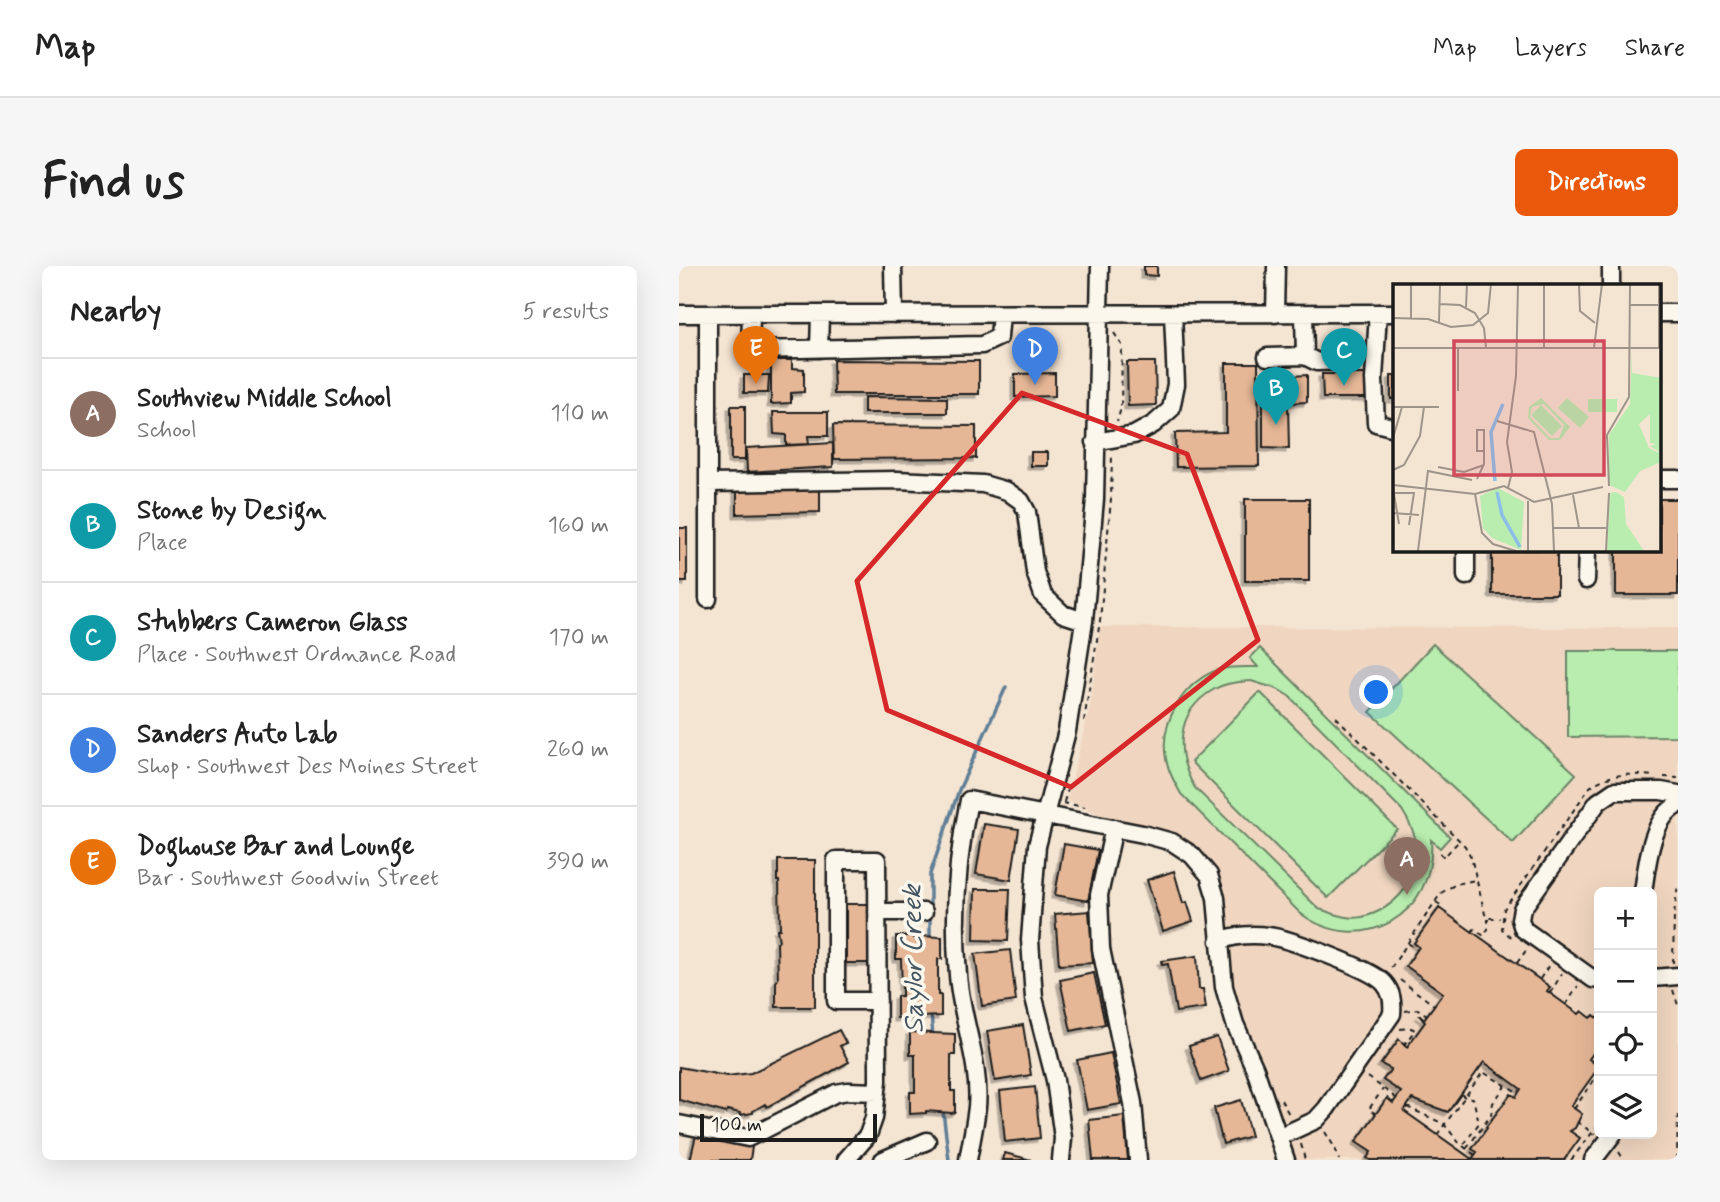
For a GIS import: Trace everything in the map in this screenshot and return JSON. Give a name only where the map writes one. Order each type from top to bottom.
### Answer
[{"type":"street","points":[[894,266],[894,314]]},
{"type":"street","points":[[1061,1160],[1063,1139],[1055,1080],[1034,998],[1030,940],[1037,846],[1074,698],[1084,621],[1095,499],[1100,266]]},
{"type":"street","points":[[1275,314],[1276,266]]},
{"type":"street","points":[[1611,266],[1611,284]]},
{"type":"street","points":[[1378,313],[1374,379],[1375,423],[1393,428]]},
{"type":"street","points":[[679,314],[1393,313]]},
{"type":"street","points":[[708,314],[708,599]]},
{"type":"street","points":[[751,314],[750,350],[982,345],[999,337],[1001,314]]},
{"type":"street","points":[[819,349],[820,314]]},
{"type":"street","points":[[1095,442],[1134,435],[1154,424],[1171,409],[1177,384],[1173,314]]},
{"type":"street","points":[[1304,314],[1305,356]]},
{"type":"street","points":[[1267,357],[1305,356],[1317,362],[1345,361]]},
{"type":"street","points":[[709,483],[897,480],[983,484],[1007,491],[1021,500],[1027,512],[1035,572],[1043,595],[1063,614],[1084,621]]},
{"type":"street","points":[[1466,551],[1466,576]]},
{"type":"street","points":[[1586,580],[1587,551]]},
{"type":"street","points":[[1594,979],[1523,929],[1520,919],[1522,909],[1598,802],[1614,790],[1650,790],[1678,794]]},
{"type":"street","points":[[968,1160],[977,1105],[973,1057],[958,978],[956,915],[961,837],[969,800],[1172,842],[1192,855],[1209,875],[1216,898],[1224,987],[1235,1024],[1255,1069],[1286,1160]]},
{"type":"street","points":[[1644,887],[1654,837],[1665,815],[1678,805]]},
{"type":"street","points":[[1114,828],[1100,895],[1101,949],[1133,1102],[1138,1160]]},
{"type":"street","points":[[844,1158],[868,1135],[874,1118],[877,1092],[878,1001],[877,860],[836,860],[836,1001],[878,1001]]},
{"type":"street","points":[[877,912],[924,912]]},
{"type":"street","points":[[1219,941],[1250,934],[1283,939],[1361,970],[1382,981],[1390,992],[1392,1014],[1326,1109],[1316,1120],[1279,1137]]},
{"type":"street","points":[[679,1124],[748,1139],[836,1093],[877,1092]]},
{"type":"street","points":[[868,1135],[883,1160],[927,1141]]},
{"type":"street","points":[[1593,1160],[1604,1139]]},
{"type":"path","points":[[1336,717],[1460,841],[1471,857],[1488,918],[1488,929],[1484,936],[1474,929],[1472,932]]},
{"type":"path","points":[[1440,853],[1444,857],[1460,841]]},
{"type":"path","points":[[1392,974],[1391,966],[1441,892],[1476,879]]},
{"type":"path","points":[[1678,885],[1674,915],[1674,995],[1678,1005]]},
{"type":"path","points":[[1435,902],[1442,906],[1440,909]]},
{"type":"path","points":[[1488,918],[1501,918]]},
{"type":"path","points":[[1407,943],[1417,950]]},
{"type":"path","points":[[1517,963],[1527,948]]},
{"type":"path","points":[[1540,979],[1549,964]]},
{"type":"path","points":[[1550,993],[1562,974]]},
{"type":"path","points":[[1396,978],[1434,1005]]},
{"type":"path","points":[[1566,1004],[1579,985]]},
{"type":"path","points":[[1398,1030],[1411,1028],[1416,1031],[1404,1045]]},
{"type":"path","points":[[1437,1135],[1483,1072],[1519,1093]]},
{"type":"path","points":[[1367,1076],[1396,1098]]},
{"type":"path","points":[[1574,1108],[1597,1076]]},
{"type":"path","points":[[1473,1078],[1477,1080]]},
{"type":"path","points":[[1467,1149],[1491,1115],[1493,1103],[1506,1085]]},
{"type":"path","points":[[1376,1114],[1369,1109],[1383,1088]]},
{"type":"path","points":[[1461,1094],[1473,1098],[1479,1124],[1463,1146]]},
{"type":"path","points":[[1407,1107],[1444,1124],[1463,1146],[1475,1155]]},
{"type":"path","points":[[1677,1160],[1678,1110]]},
{"type":"path","points":[[1577,1122],[1594,1133]]},
{"type":"path","points":[[1319,1126],[1335,1147],[1339,1160]]},
{"type":"path","points":[[1571,1160],[1594,1129]]},
{"type":"path","points":[[1451,1144],[1455,1138]]},
{"type":"highlighted area","points":[[1022,393],[1187,454],[1258,640],[1071,787],[887,710],[857,581]]},
{"type":"shaded area","points":[[1100,627],[1678,628],[1678,1160],[1286,1160],[1235,1024],[1216,898],[1192,855],[1067,800],[1091,702]]},
{"type":"green space","points":[[1433,644],[1576,774],[1513,843],[1370,712]]},
{"type":"green space","points":[[1260,648],[1450,837],[1440,848],[1431,840],[1430,867],[1422,890],[1408,908],[1391,922],[1370,930],[1347,932],[1323,926],[1300,913],[1181,794],[1174,782],[1167,764],[1165,745],[1166,731],[1177,705],[1195,683],[1207,675],[1225,668],[1258,667],[1250,658]],"holes":[[[1251,681],[1277,689],[1289,696],[1402,810],[1411,827],[1417,846],[1415,870],[1403,891],[1385,908],[1362,917],[1351,918],[1319,909],[1195,788],[1188,775],[1182,734],[1191,710],[1200,699],[1217,688],[1236,682]]]},
{"type":"green space","points":[[1568,651],[1678,651],[1678,736],[1568,737]]},
{"type":"green space","points":[[1260,692],[1397,829],[1328,898],[1191,762]]},
{"type":"building","points":[[1144,266],[1157,266],[1157,276],[1144,275]]},
{"type":"building","points":[[771,360],[792,360],[792,368],[804,369],[804,392],[791,393],[791,403],[771,404]]},
{"type":"building","points":[[833,360],[979,361],[979,394],[834,394]]},
{"type":"building","points":[[1127,362],[1155,362],[1156,405],[1128,406]]},
{"type":"building","points":[[1226,363],[1258,363],[1259,466],[1176,467],[1175,433],[1226,432]]},
{"type":"building","points":[[1292,371],[1292,376],[1307,375],[1307,402],[1288,403],[1289,449],[1263,448],[1263,377],[1276,377],[1276,372]]},
{"type":"building","points":[[1055,373],[1055,396],[1015,397],[1015,374]]},
{"type":"building","points":[[1322,374],[1366,374],[1367,398],[1323,398]]},
{"type":"building","points":[[744,375],[769,375],[768,393],[744,393]]},
{"type":"building","points":[[1391,376],[1393,376],[1393,399]]},
{"type":"building","points":[[864,397],[947,398],[947,413],[864,413]]},
{"type":"building","points":[[731,406],[745,406],[745,460],[731,460]]},
{"type":"building","points":[[773,412],[828,412],[828,436],[808,436],[809,444],[786,445],[786,435],[774,434]]},
{"type":"building","points":[[833,425],[976,426],[976,458],[834,459]]},
{"type":"building","points":[[833,443],[833,467],[747,472],[746,448]]},
{"type":"building","points":[[1031,452],[1048,452],[1048,466],[1031,466]]},
{"type":"building","points":[[820,489],[820,512],[737,514],[737,490]]},
{"type":"building","points":[[1245,499],[1309,499],[1309,581],[1245,581]]},
{"type":"building","points":[[1661,499],[1678,499],[1678,595],[1616,595],[1616,551],[1661,551]]},
{"type":"building","points":[[679,528],[687,528],[687,582],[679,582]]},
{"type":"building","points":[[1492,551],[1557,551],[1557,594],[1492,594]]},
{"type":"building","points":[[984,824],[1019,829],[1011,880],[976,874]]},
{"type":"building","points":[[1064,844],[1098,850],[1088,901],[1055,895]]},
{"type":"building","points":[[778,860],[815,860],[815,1007],[776,1007],[779,941],[777,929],[780,929]]},
{"type":"building","points":[[1174,871],[1183,903],[1187,902],[1193,921],[1163,931],[1147,880]]},
{"type":"building","points":[[975,889],[1010,889],[1008,941],[974,940]]},
{"type":"building","points":[[846,904],[872,904],[872,963],[846,963]]},
{"type":"building","points":[[1439,908],[1550,987],[1547,991],[1579,1014],[1582,1011],[1591,1018],[1594,1015],[1594,1052],[1589,1059],[1594,1063],[1594,1074],[1571,1106],[1582,1114],[1575,1128],[1570,1131],[1580,1138],[1564,1160],[1370,1160],[1367,1158],[1371,1152],[1356,1142],[1387,1098],[1393,1103],[1401,1092],[1383,1080],[1391,1069],[1381,1064],[1399,1039],[1407,1047],[1425,1022],[1419,1015],[1424,1019],[1443,993],[1406,966],[1419,947],[1414,943]],"holes":[[[1484,1062],[1521,1089],[1516,1097],[1511,1094],[1486,1127],[1472,1149],[1477,1152],[1472,1159],[1404,1111],[1412,1099],[1448,1112]]]},
{"type":"building","points":[[1089,911],[1093,963],[1059,965],[1055,914]]},
{"type":"building","points":[[896,936],[942,937],[942,959],[938,959],[941,1016],[897,1018],[897,996],[902,996],[902,988],[901,959],[896,959]]},
{"type":"building","points":[[1010,950],[1016,1001],[982,1006],[975,954]]},
{"type":"building","points":[[1197,956],[1199,989],[1203,989],[1206,1008],[1176,1012],[1168,964],[1162,965],[1161,961]]},
{"type":"building","points":[[1094,973],[1105,1024],[1071,1031],[1060,980]]},
{"type":"building","points":[[1023,1025],[1031,1075],[995,1081],[987,1031]]},
{"type":"building","points":[[839,1030],[846,1043],[840,1046],[849,1062],[767,1107],[765,1104],[753,1113],[740,1115],[679,1100],[679,1067],[727,1076],[751,1073]]},
{"type":"building","points":[[910,1032],[955,1034],[955,1055],[951,1055],[951,1091],[955,1091],[955,1112],[926,1111],[910,1114],[910,1092],[915,1092],[915,1055],[910,1055]]},
{"type":"building","points":[[1217,1037],[1229,1071],[1201,1081],[1189,1046]]},
{"type":"building","points":[[1111,1053],[1121,1104],[1087,1110],[1077,1060]]},
{"type":"building","points":[[1035,1087],[1040,1138],[1005,1142],[1000,1091]]},
{"type":"building","points":[[1241,1100],[1251,1136],[1223,1144],[1214,1108]]},
{"type":"building","points":[[1124,1116],[1128,1160],[1093,1160],[1089,1120]]},
{"type":"building","points":[[696,1135],[752,1147],[750,1160],[690,1160]]},
{"type":"building","points":[[1005,1153],[1031,1160],[1003,1160]]},
{"type":"waterway","name":"Saylor Creek","points":[[930,939],[930,874],[959,790],[1006,687]]},
{"type":"waterway","name":"Saylor Creek","points":[[931,1014],[933,1037]]},
{"type":"waterway","name":"Saylor Creek","points":[[943,1111],[949,1160]]},
{"type":"place","name":"Doghouse Bar and Lounge","points":[[756,384]]},
{"type":"place","name":"Sanders Auto Lab","points":[[1035,385]]},
{"type":"place","name":"Stubbers Cameron Glass","points":[[1344,386]]},
{"type":"place","name":"Stone by Design","points":[[1276,425]]},
{"type":"place","name":"Southview Middle School","points":[[1407,895]]}]
